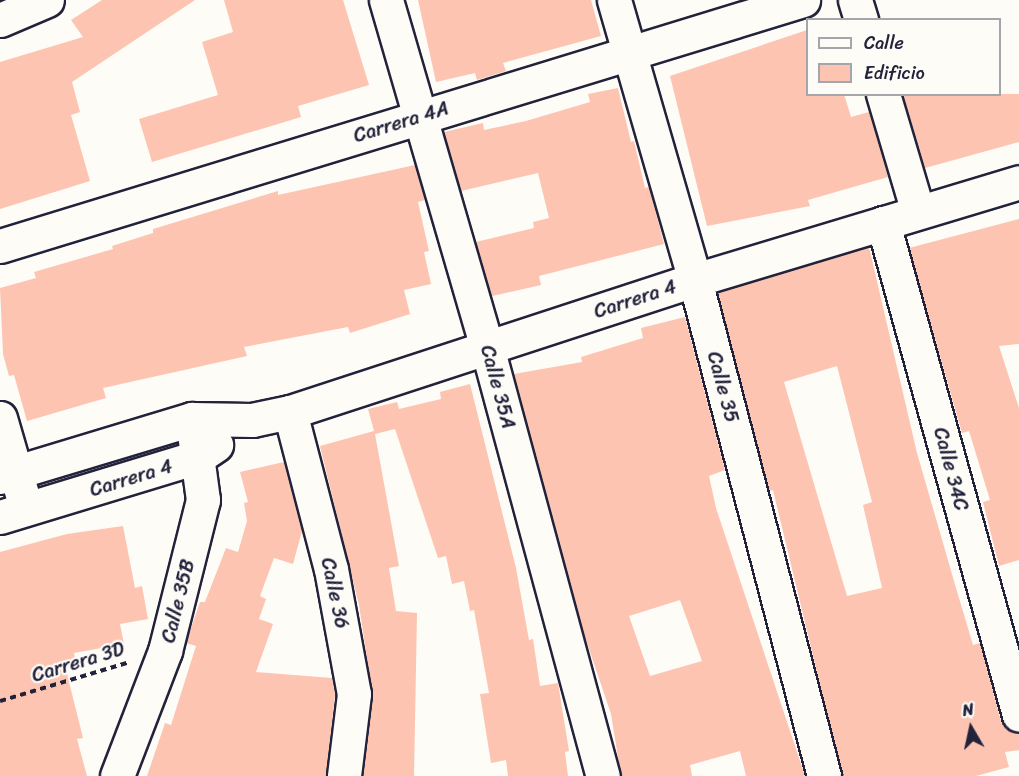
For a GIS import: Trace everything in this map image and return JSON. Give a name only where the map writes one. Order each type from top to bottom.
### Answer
[{"type":"street","points":[[0,20],[47,0]]},
{"type":"street","name":"Calle 35A","points":[[386,0],[418,117],[487,346],[603,776]]},
{"type":"street","name":"Calle 35","points":[[614,0],[695,280],[824,776]]},
{"type":"street","name":"Carrera 4A","points":[[0,246],[802,0]]},
{"type":"street","points":[[855,0],[860,18]]},
{"type":"street","points":[[885,96],[918,212]]},
{"type":"street","name":"Carrera 4","points":[[8,475],[192,419],[252,420],[290,412],[695,280],[1019,182]]},
{"type":"street","name":"Calle 34C","points":[[883,223],[1019,715]]},
{"type":"street","name":"Calle 36","points":[[290,412],[331,570],[354,694],[344,776]]},
{"type":"street","points":[[0,418],[13,513]]},
{"type":"street","name":"Calle 35B","points":[[117,776],[165,651],[203,500],[192,419]]},
{"type":"street","name":"Carrera 4","points":[[13,513],[198,458],[252,420]]},
{"type":"path","name":"Carrera 3D","points":[[0,701],[165,651]]},
{"type":"building","points":[[102,0],[195,0],[72,82],[80,112],[71,115],[90,181],[0,209],[0,62],[83,37],[71,20]]},
{"type":"building","points":[[224,0],[343,0],[369,85],[298,106],[301,117],[152,162],[139,119],[218,95],[202,42],[233,32]]},
{"type":"building","points":[[418,0],[591,0],[601,36],[503,63],[506,71],[477,80],[475,73],[436,82]]},
{"type":"building","points":[[806,30],[806,96],[845,96],[851,117],[869,112],[888,177],[808,200],[810,206],[707,226],[670,76]]},
{"type":"building","points":[[618,88],[631,142],[634,141],[645,188],[649,187],[664,244],[539,276],[541,285],[492,296],[476,242],[534,228],[533,222],[549,218],[538,173],[461,191],[444,132],[483,123],[484,130],[526,121],[590,102],[588,94]]},
{"type":"building","points":[[1019,94],[1019,142],[925,168],[904,96]]},
{"type":"building","points":[[415,165],[425,200],[418,202],[429,251],[424,252],[431,284],[404,290],[410,314],[350,333],[348,327],[244,347],[247,356],[103,388],[106,398],[27,421],[14,375],[9,376],[3,354],[0,288],[36,278],[34,272],[113,249],[112,246],[153,233],[153,229],[278,191],[278,195]]},
{"type":"building","points":[[1019,219],[1019,344],[999,346],[1019,408],[1019,560],[999,566],[983,502],[990,500],[969,431],[962,433],[909,248]]},
{"type":"building","points":[[869,247],[917,453],[973,645],[980,643],[1001,721],[1006,729],[1019,733],[1019,750],[1005,752],[1009,767],[976,776],[842,776],[773,490],[769,491],[718,293]],"holes":[[[837,366],[872,502],[863,505],[882,588],[847,596],[784,382]]]},
{"type":"building","points":[[685,317],[725,470],[709,476],[716,508],[805,776],[746,776],[740,751],[690,765],[692,776],[621,776],[611,714],[584,634],[514,374],[582,362],[581,357],[643,338],[641,328]],"holes":[[[680,600],[702,661],[650,676],[629,616]]]},
{"type":"building","points":[[470,384],[516,568],[529,640],[533,639],[540,686],[558,683],[569,751],[565,752],[568,776],[508,776],[506,760],[491,763],[480,694],[489,693],[474,610],[470,611],[464,581],[452,584],[446,556],[438,558],[395,429],[375,434],[399,566],[389,568],[396,611],[417,613],[414,776],[363,776],[372,691],[359,605],[320,446],[374,431],[368,409],[397,402],[399,409],[441,399],[440,392]]},
{"type":"building","points":[[284,462],[302,531],[293,564],[274,558],[260,596],[266,599],[259,619],[273,624],[256,672],[332,678],[335,695],[326,776],[147,776],[165,723],[171,725],[196,646],[186,643],[200,602],[205,602],[226,548],[238,552],[247,521],[244,503],[248,502],[240,472]]},
{"type":"building","points":[[123,526],[135,588],[142,586],[148,619],[120,624],[124,644],[74,653],[75,658],[64,662],[83,738],[77,739],[87,776],[0,776],[0,552],[67,534]]}]
